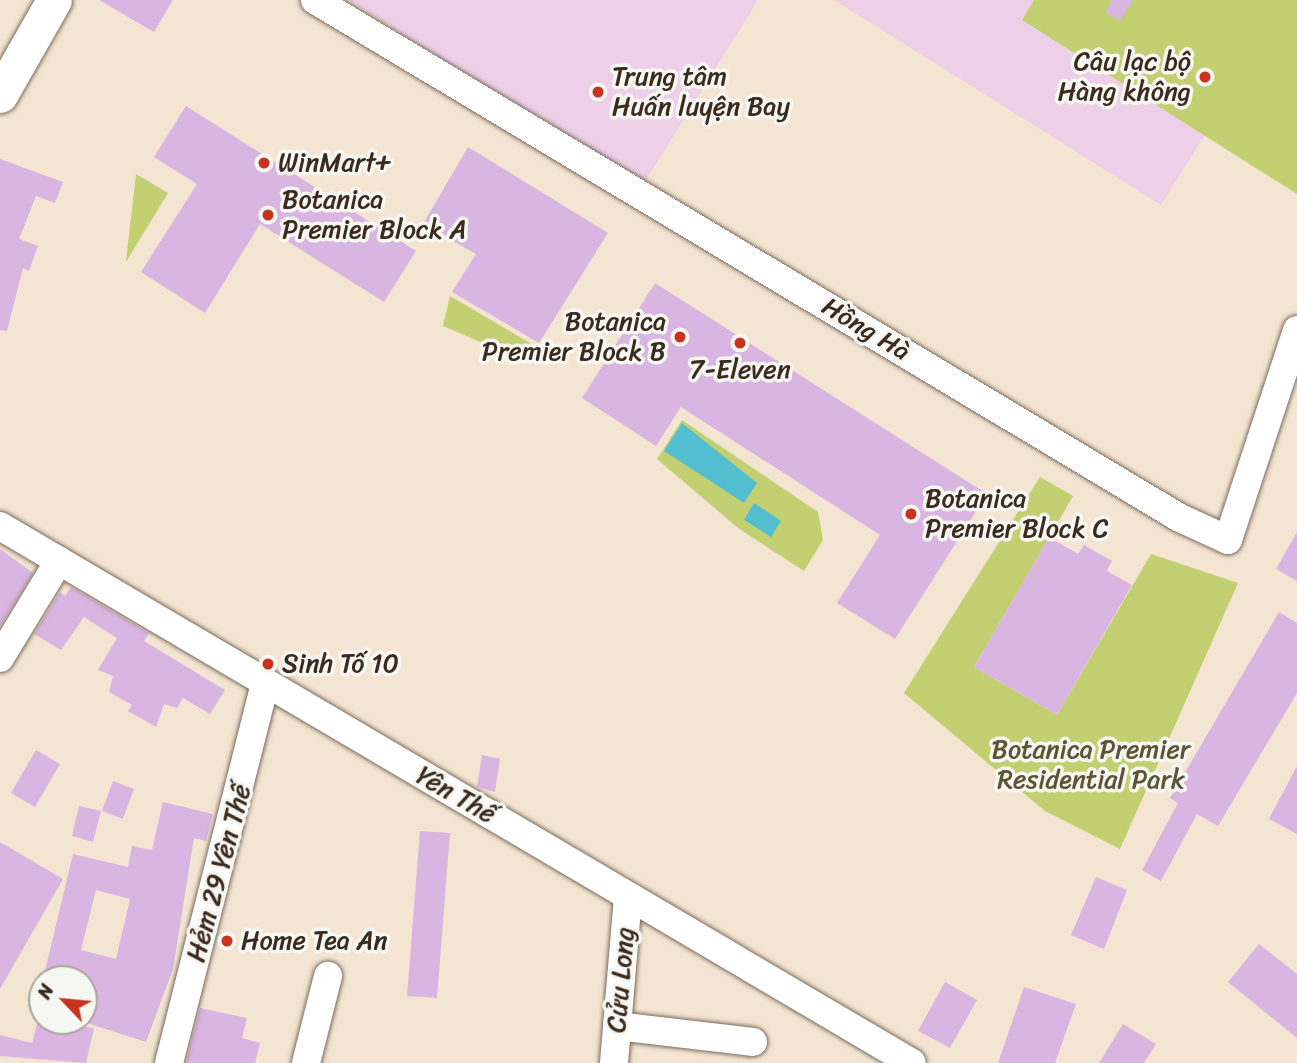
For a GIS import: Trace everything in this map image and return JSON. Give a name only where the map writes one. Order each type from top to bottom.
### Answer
[{"type":"main road","points":[[0,95],[54,0]]},
{"type":"street","name":"Hồng Hà","points":[[315,0],[1143,496],[1228,540],[1297,330]]},
{"type":"street","name":"Yên Thế","points":[[0,526],[912,1063]]},
{"type":"street","points":[[0,658],[59,561]]},
{"type":"street","name":"Hẻm 29 Yên Thế","points":[[169,1063],[265,683]]},
{"type":"street","name":"Cửu Long","points":[[614,1063],[628,897]]},
{"type":"street","points":[[306,1063],[328,976]]},
{"type":"street","points":[[617,1026],[753,1042]]},
{"type":"shaded area","name":"Trung tâm Huấn luyện Bay","points":[[348,0],[758,0],[643,185]]},
{"type":"shaded area","name":"Trung tâm Huấn luyện Bay","points":[[834,0],[1034,0],[1022,20],[1205,135],[1161,205]]},
{"type":"green space","name":"Câu lạc bộ Hàng không","points":[[1034,0],[1297,0],[1297,194],[1022,20]]},
{"type":"green space","points":[[136,174],[168,193],[126,262]]},
{"type":"green space","points":[[450,296],[537,347],[527,362],[443,326]]},
{"type":"green space","points":[[682,420],[818,512],[823,540],[804,571],[738,528],[657,459]]},
{"type":"green space","name":"Botanica Premier Residential Park","points":[[1040,477],[1073,496],[974,667],[1057,715],[1151,554],[1238,583],[1120,849],[1045,811],[904,693]]},
{"type":"water","points":[[682,423],[757,483],[744,503],[664,451]]},
{"type":"water","points":[[754,503],[781,521],[771,537],[744,520]]},
{"type":"building","points":[[99,0],[173,0],[154,32]]},
{"type":"building","points":[[1112,0],[1133,0],[1120,21],[1105,12]]},
{"type":"building","name":"Botanica Premier Block A","points":[[186,106],[416,251],[384,302],[260,224],[205,313],[141,272],[197,184],[154,157]]},
{"type":"building","points":[[468,147],[608,233],[539,343],[452,292],[476,254],[423,224]]},
{"type":"building","points":[[0,159],[63,182],[55,203],[36,196],[19,239],[38,246],[29,271],[23,268],[7,331],[0,330]]},
{"type":"building","points":[[655,283],[987,494],[895,639],[837,603],[880,535],[681,407],[656,446],[582,398]]},
{"type":"building","points":[[1297,532],[1297,581],[1276,569]]},
{"type":"building","points":[[1049,537],[1078,554],[1084,545],[1112,561],[1107,571],[1132,585],[1057,715],[974,667]]},
{"type":"building","points":[[0,549],[33,573],[0,626]]},
{"type":"building","points":[[71,587],[149,633],[144,641],[225,690],[210,714],[183,698],[177,708],[164,704],[156,727],[128,711],[132,705],[109,692],[113,676],[98,670],[117,638],[84,617],[61,650],[34,634],[60,592],[65,596]]},
{"type":"building","points":[[1279,612],[1297,623],[1297,693],[1218,826],[1197,814],[1161,881],[1142,870],[1178,803],[1170,798]]},
{"type":"building","points":[[36,750],[60,764],[35,807],[11,793]]},
{"type":"building","points":[[482,755],[500,759],[495,792],[477,787]]},
{"type":"building","points":[[1297,766],[1297,834],[1269,819]]},
{"type":"building","points":[[113,781],[134,789],[123,819],[102,811]]},
{"type":"building","points":[[163,802],[213,814],[206,841],[194,838],[173,969],[146,1042],[98,1027],[98,965],[46,965],[73,854],[128,867],[132,846],[152,850]],"holes":[[[96,890],[130,899],[116,959],[81,950]]]},
{"type":"building","points":[[79,806],[101,811],[93,842],[72,836]]},
{"type":"building","points":[[420,831],[450,833],[437,998],[407,996]]},
{"type":"building","points":[[0,842],[63,879],[0,989]]},
{"type":"building","points":[[1096,877],[1127,890],[1104,949],[1071,935]]},
{"type":"building","points":[[1259,944],[1297,974],[1297,1038],[1228,982]]},
{"type":"building","points":[[945,982],[977,1000],[950,1048],[918,1031]]},
{"type":"building","points":[[1024,987],[1076,1004],[1055,1063],[998,1063]]},
{"type":"building","points":[[200,1008],[247,1018],[242,1038],[260,1043],[255,1063],[186,1063]]},
{"type":"building","points":[[1123,1024],[1156,1044],[1144,1063],[1099,1063]]},
{"type":"building","points":[[0,1035],[32,1043],[34,1035],[92,1035],[86,1063],[0,1056]]},
{"type":"place","name":"Câu lạc bộ Hàng không","points":[[1205,77]]},
{"type":"place","name":"Trung tâm Huấn luyện Bay","points":[[598,92]]},
{"type":"place","name":"WinMart+","points":[[264,163]]},
{"type":"place","name":"Botanica Premier Block A","points":[[268,215]]},
{"type":"place","name":"Botanica Premier Block B","points":[[680,337]]},
{"type":"place","name":"7-Eleven","points":[[740,343]]},
{"type":"place","name":"Botanica Premier Block C","points":[[911,514]]},
{"type":"place","name":"Sinh Tố 10","points":[[268,664]]},
{"type":"place","name":"Home Tea An","points":[[227,941]]}]
